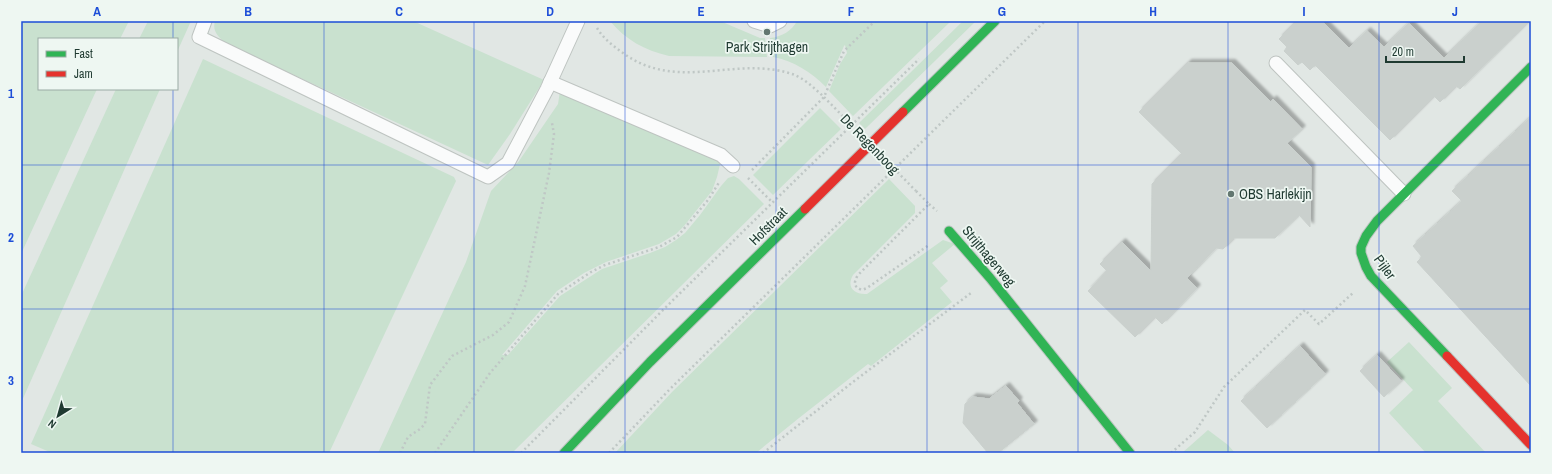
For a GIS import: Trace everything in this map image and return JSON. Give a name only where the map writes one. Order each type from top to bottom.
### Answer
[{"type":"street","name":"Hofstraat","points":[[564,453],[650,362],[995,21]]},
{"type":"street","name":"Pijler","points":[[1531,67],[1364,236],[1360,247],[1362,260],[1371,276],[1531,445]]},
{"type":"street","name":"Strijthagerweg","points":[[949,231],[990,278],[1130,453]]},
{"type":"lane","points":[[205,21],[199,37],[488,177],[508,163],[549,86],[578,21]]},
{"type":"lane","points":[[754,21],[770,26],[780,21]]},
{"type":"lane","points":[[1276,63],[1404,194]]},
{"type":"lane","points":[[549,86],[721,155],[733,166]]},
{"type":"path","points":[[746,176],[824,97],[844,51],[875,21]]},
{"type":"path","points":[[609,453],[681,378],[1045,21]]},
{"type":"path","name":"De Regenboog","points":[[596,28],[614,47],[642,64],[659,70],[691,72],[770,69],[793,74],[808,83],[824,97],[916,191]]},
{"type":"path","points":[[521,453],[772,202],[921,57]]},
{"type":"path","points":[[400,453],[408,437],[425,424],[430,385],[452,356],[493,335],[509,322],[525,286],[549,173],[554,134],[549,86]]},
{"type":"path","points":[[435,453],[490,373],[558,294],[591,272],[606,265],[659,247],[677,237],[715,191],[720,180],[733,166],[746,176],[772,202]]},
{"type":"path","name":"Strijthagerweg","points":[[916,191],[929,204],[858,275],[854,284],[857,288],[862,290],[868,288],[949,231]]},
{"type":"path","points":[[1171,453],[1195,432],[1224,387],[1305,310],[1318,324],[1371,276]]},
{"type":"path","points":[[763,453],[853,382],[990,278]]},
{"type":"green space","points":[[21,21],[129,21],[120,38],[38,38],[38,90],[97,90],[21,254]]},
{"type":"green space","points":[[148,21],[191,21],[178,50],[178,38],[140,38]]},
{"type":"green space","points":[[215,21],[413,21],[544,80],[510,134],[488,165],[225,43],[215,31]]},
{"type":"green space","points":[[610,21],[720,21],[760,38],[765,38],[767,57],[669,56],[651,51],[629,39]]},
{"type":"green space","points":[[797,21],[951,21],[853,116],[829,91],[840,64],[847,53],[845,45],[826,87],[795,64],[773,57],[770,38],[786,33],[795,25]]},
{"type":"green space","points":[[963,21],[976,21],[865,129],[859,123]]},
{"type":"green space","points":[[203,59],[454,177],[456,181],[329,453],[52,453],[31,444]]},
{"type":"green space","points":[[116,90],[160,90],[21,403],[21,296]]},
{"type":"green space","points":[[560,91],[721,160],[712,191],[676,234],[659,244],[606,262],[584,273],[557,291],[502,355],[508,355],[560,296],[602,269],[665,247],[685,233],[728,178],[734,176],[739,179],[764,204],[512,453],[378,453],[466,262],[491,191],[519,161],[558,104]]},
{"type":"green space","points":[[820,108],[841,129],[773,195],[753,175]]},
{"type":"green space","points":[[889,179],[915,206],[915,213],[853,275],[850,283],[852,289],[858,293],[867,294],[943,240],[955,244],[932,263],[948,281],[940,288],[952,302],[871,366],[868,364],[756,453],[615,453],[672,392]]},
{"type":"green space","points":[[1409,342],[1452,388],[1438,401],[1486,453],[1426,453],[1389,413],[1413,390],[1387,362]]},
{"type":"green space","points":[[1208,430],[1228,445],[1235,453],[1182,453]]},
{"type":"building","points":[[1297,21],[1322,21],[1349,48],[1367,31],[1384,47],[1409,23],[1444,58],[1482,21],[1529,21],[1460,89],[1456,86],[1440,102],[1434,96],[1390,140],[1315,65],[1310,70],[1302,62],[1298,65],[1284,51],[1287,47],[1279,39]]},
{"type":"building","name":"OBS Harlekijn","points":[[1188,63],[1232,63],[1271,102],[1273,99],[1302,129],[1287,143],[1311,167],[1310,227],[1299,215],[1275,238],[1234,238],[1223,249],[1216,248],[1187,278],[1197,288],[1162,324],[1155,317],[1135,337],[1088,291],[1107,271],[1100,264],[1122,242],[1151,271],[1152,184],[1182,154],[1139,112]]},
{"type":"building","points":[[1531,117],[1531,386],[1417,262],[1422,257],[1413,246],[1462,201],[1452,191]]},
{"type":"building","points":[[1300,346],[1325,374],[1267,428],[1241,401]]},
{"type":"building","points":[[1377,355],[1401,381],[1384,397],[1360,371]]},
{"type":"building","points":[[1006,386],[1019,401],[1017,403],[1034,424],[998,453],[988,453],[963,423],[965,404],[973,397],[989,399]]},
{"type":"traffic: fast","points":[[903,112],[995,21]]},
{"type":"traffic: fast","points":[[1447,356],[1371,276],[1361,253],[1361,247],[1366,236],[1377,221],[1531,67]]},
{"type":"traffic: fast","points":[[564,453],[650,362],[805,209]]},
{"type":"traffic: fast","points":[[949,231],[990,278],[1130,453]]},
{"type":"traffic: jam","points":[[805,209],[903,112]]},
{"type":"traffic: jam","points":[[1447,356],[1531,445]]},
{"type":"place","name":"Park Strijthagen","points":[[767,32]]},
{"type":"place","name":"OBS Harlekijn","points":[[1231,194]]}]
